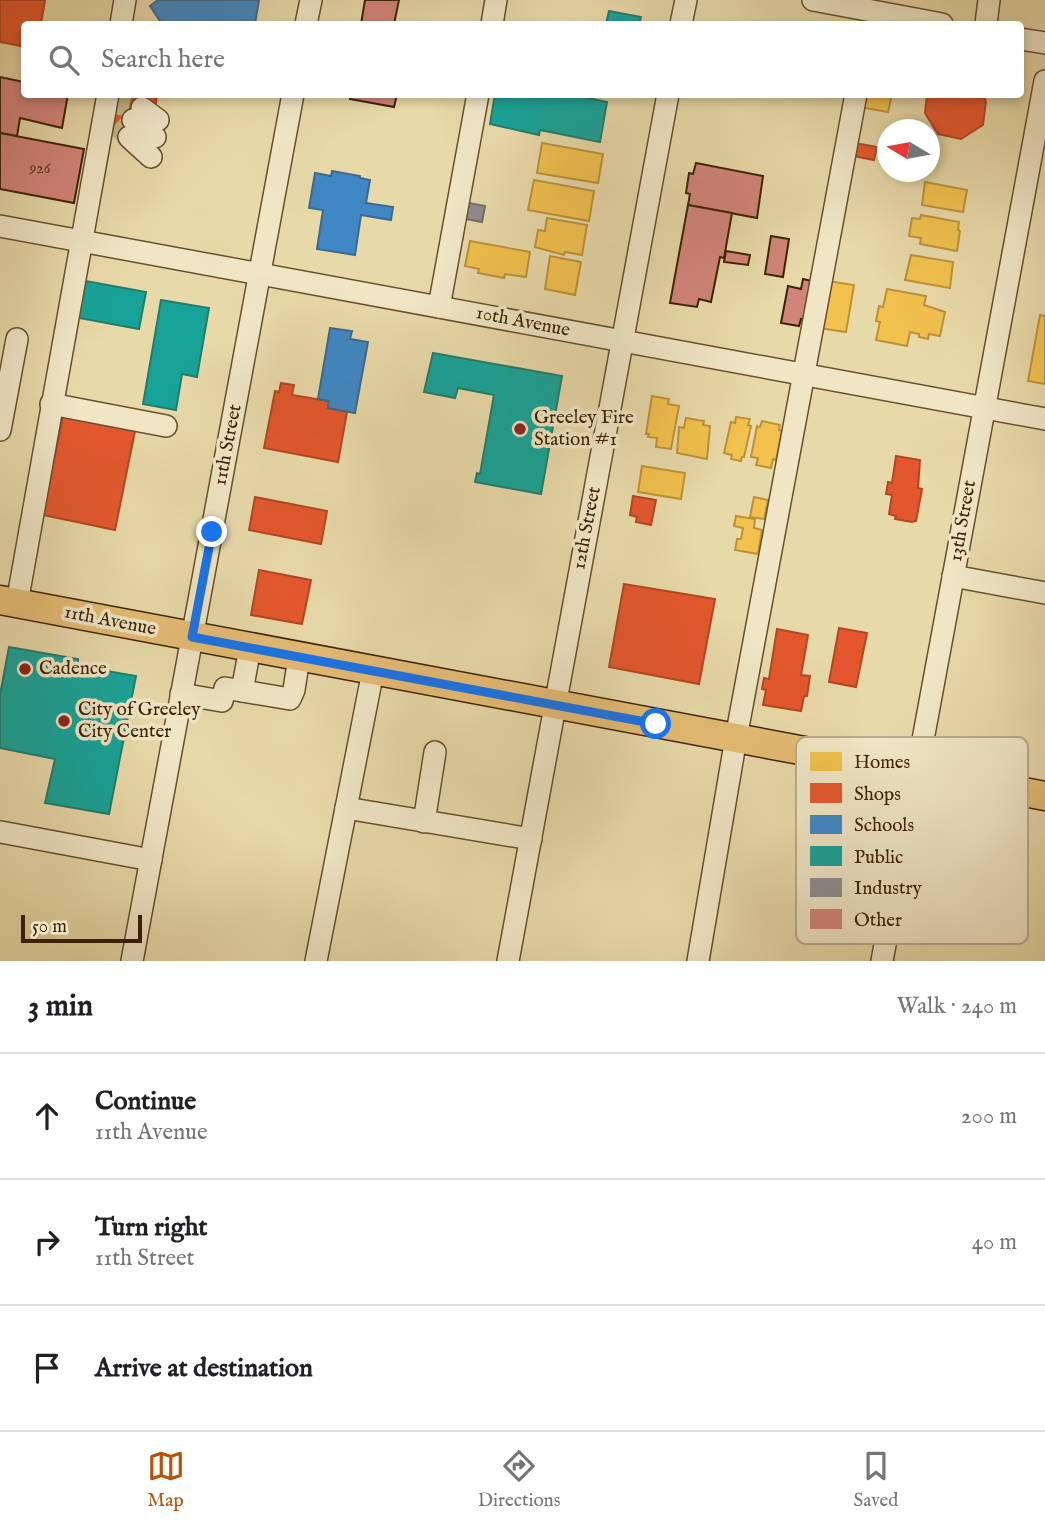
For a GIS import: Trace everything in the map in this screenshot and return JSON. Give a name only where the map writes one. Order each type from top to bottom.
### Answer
[{"type":"main road","name":"11th Avenue","points":[[8,602],[796,749]]},
{"type":"street","points":[[122,21],[125,0]]},
{"type":"street","points":[[307,21],[311,0]]},
{"type":"street","points":[[492,21],[496,0]]},
{"type":"street","points":[[682,21],[686,0]]},
{"type":"street","points":[[813,0],[924,21]]},
{"type":"street","points":[[986,21],[989,0]]},
{"type":"street","points":[[1024,40],[1045,43]]},
{"type":"street","name":"13th Street","points":[[923,737],[1045,81]]},
{"type":"street","points":[[8,602],[51,404],[107,98]]},
{"type":"street","name":"11th Street","points":[[132,961],[292,98]]},
{"type":"street","points":[[439,306],[477,98]]},
{"type":"street","name":"12th Street","points":[[508,961],[667,98]]},
{"type":"street","points":[[698,961],[736,738],[855,98]]},
{"type":"street","name":"10th Avenue","points":[[0,226],[1045,419]]},
{"type":"street","points":[[0,430],[17,339]]},
{"type":"street","points":[[51,404],[166,426]]},
{"type":"street","points":[[953,576],[1045,593]]},
{"type":"street","points":[[242,691],[250,648]]},
{"type":"street","points":[[181,694],[222,701],[225,688],[290,699],[299,657]]},
{"type":"street","points":[[316,961],[373,671]]},
{"type":"street","points":[[424,822],[435,752]]},
{"type":"street","points":[[346,808],[531,839]]},
{"type":"street","points":[[1,832],[151,860]]},
{"type":"building: Homes","points":[[862,98],[891,98],[888,112],[860,107]]},
{"type":"building: Homes","points":[[542,143],[603,154],[598,183],[537,173]]},
{"type":"building: Homes","points":[[534,180],[594,191],[589,221],[528,210]]},
{"type":"building: Homes","points":[[925,182],[967,190],[963,212],[922,205]]},
{"type":"building: Homes","points":[[921,215],[959,222],[957,251],[920,244],[921,238],[909,236],[912,218],[920,219]]},
{"type":"building: Homes","points":[[547,218],[587,225],[582,255],[565,252],[564,255],[535,247],[538,230],[545,231]]},
{"type":"building: Homes","points":[[470,241],[530,252],[526,277],[505,274],[504,278],[478,273],[479,269],[465,266]]},
{"type":"building: Homes","points":[[911,255],[953,262],[950,288],[905,280]]},
{"type":"building: Homes","points":[[550,256],[581,262],[575,295],[545,289]]},
{"type":"building: Homes","points":[[828,281],[854,285],[846,332],[819,328]]},
{"type":"building: Homes","points":[[887,289],[926,296],[924,305],[945,312],[940,336],[929,334],[928,339],[910,332],[907,346],[876,340],[880,322],[876,321],[879,306],[883,307]]},
{"type":"building: Homes","points":[[1040,315],[1045,316],[1045,384],[1028,381]]},
{"type":"building: Homes","points":[[652,396],[669,399],[668,404],[679,406],[671,449],[656,447],[657,438],[648,437],[649,434],[646,434]]},
{"type":"building: Homes","points":[[736,417],[750,419],[748,425],[751,426],[741,461],[731,459],[732,455],[724,453],[731,422],[735,423]]},
{"type":"building: Homes","points":[[686,418],[704,421],[703,425],[710,426],[707,459],[677,453],[679,427],[684,428]]},
{"type":"building: Homes","points":[[762,421],[780,425],[779,430],[782,431],[776,460],[773,459],[771,468],[756,465],[758,458],[751,457],[757,426],[760,427]]},
{"type":"building: Homes","points":[[642,466],[685,473],[681,499],[638,492]]},
{"type":"building: Homes","points":[[754,497],[768,500],[764,519],[750,517]]},
{"type":"building: Homes","points":[[736,516],[755,519],[754,528],[762,530],[758,554],[735,550],[743,528],[734,526]]},
{"type":"building: Shops","points":[[0,0],[45,0],[42,21],[21,21],[21,46],[0,42]]},
{"type":"building: Shops","points":[[111,98],[157,98],[156,103],[135,110],[129,137],[119,139],[105,129]]},
{"type":"building: Shops","points":[[927,98],[984,98],[986,101],[983,125],[961,139],[940,134],[940,119],[929,119],[925,113]]},
{"type":"building: Shops","points":[[855,143],[877,147],[874,160],[853,156]]},
{"type":"building: Shops","points":[[281,383],[294,385],[292,395],[329,401],[328,408],[347,412],[338,462],[264,448],[275,391],[279,392]]},
{"type":"building: Shops","points":[[63,416],[135,431],[115,530],[43,515]]},
{"type":"building: Shops","points":[[896,456],[920,460],[918,488],[922,489],[916,521],[895,519],[896,516],[889,514],[892,495],[886,494],[888,482],[892,483]]},
{"type":"building: Shops","points":[[633,496],[656,500],[651,525],[636,522],[637,517],[630,515]]},
{"type":"building: Shops","points":[[255,497],[327,511],[321,544],[249,530]]},
{"type":"building: Shops","points":[[259,570],[311,580],[302,624],[251,615]]},
{"type":"building: Shops","points":[[624,584],[715,599],[699,684],[609,667]]},
{"type":"building: Shops","points":[[839,628],[867,633],[856,687],[829,682]]},
{"type":"building: Shops","points":[[777,629],[808,635],[801,675],[810,676],[801,711],[763,705],[766,690],[762,689],[764,678],[769,679]]},
{"type":"building: Schools","points":[[158,0],[259,0],[256,21],[160,21],[150,6]]},
{"type":"building: Schools","points":[[332,171],[370,180],[366,203],[393,207],[391,220],[361,215],[355,255],[317,249],[323,210],[309,208],[315,173],[331,176]]},
{"type":"building: Schools","points":[[330,328],[352,331],[350,339],[368,342],[355,413],[328,408],[329,401],[318,399]]},
{"type":"building: Public","points":[[609,11],[641,17],[640,21],[607,21]]},
{"type":"building: Public","points":[[494,98],[588,98],[607,102],[600,142],[540,130],[539,135],[490,124]]},
{"type":"building: Public","points":[[80,280],[146,292],[139,329],[74,317]]},
{"type":"building: Public","points":[[161,300],[209,308],[197,377],[182,374],[176,410],[143,404]]},
{"type":"building: Public","name":"Greeley Fire Station #1","points":[[433,353],[562,376],[541,494],[475,482],[477,473],[480,474],[494,395],[458,388],[455,398],[424,392]]},
{"type":"building: Public","name":"City of Greeley City Center","points":[[9,647],[78,659],[78,666],[136,676],[109,814],[45,803],[55,759],[0,748],[0,695]]},
{"type":"building: Industry","points":[[469,203],[485,206],[482,222],[466,219]]},
{"type":"building: Other","points":[[365,0],[399,0],[395,21],[362,21]]},
{"type":"building: Other","points":[[0,77],[21,81],[21,98],[67,98],[62,128],[20,118],[17,136],[0,133]]},
{"type":"building: Other","points":[[350,98],[396,98],[394,107]]},
{"type":"building: Other","points":[[0,133],[84,149],[74,203],[0,189]]},
{"type":"building: Other","points":[[696,163],[763,176],[757,218],[688,205],[690,194],[686,193],[689,173],[693,174]]},
{"type":"building: Other","points":[[688,205],[732,213],[724,258],[720,257],[711,302],[699,299],[697,307],[670,303]]},
{"type":"building: Other","points":[[771,236],[789,239],[783,277],[765,274]]},
{"type":"building: Other","points":[[726,251],[750,255],[748,265],[724,262]]},
{"type":"building: Other","points":[[803,279],[812,281],[804,320],[801,319],[799,326],[781,323],[788,286],[801,289]]},
{"type":"tunnel","points":[[120,98],[115,124],[129,137]]},
{"type":"place","name":"Greeley Fire Station #1","points":[[520,429]]},
{"type":"place","name":"Cadence","points":[[25,669]]},
{"type":"place","name":"City of Greeley City Center","points":[[64,721]]},
{"type":"route","points":[[212,532],[192,637],[656,724]]}]
